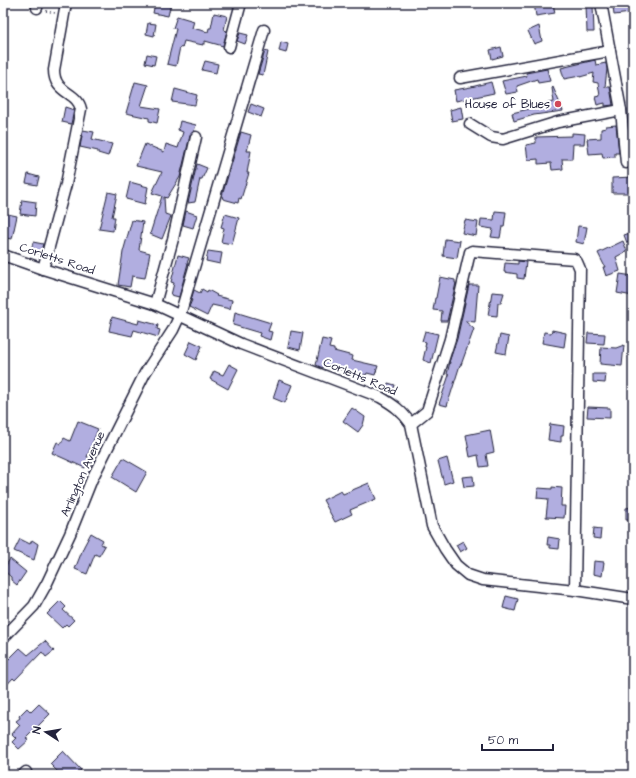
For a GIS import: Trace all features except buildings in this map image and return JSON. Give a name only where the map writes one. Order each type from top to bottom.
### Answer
[{"type":"street","points":[[43,269],[66,184],[81,109],[80,103],[58,85],[54,78],[54,70],[66,3]]},
{"type":"street","points":[[229,47],[241,3]]},
{"type":"street","points":[[601,3],[620,110],[626,163]]},
{"type":"street","name":"Arlington Avenue","points":[[3,638],[34,606],[47,583],[70,534],[92,479],[145,373],[173,330],[180,315],[264,30]]},
{"type":"street","points":[[460,78],[610,51]]},
{"type":"street","points":[[470,124],[491,136],[503,139],[558,122],[620,110]]},
{"type":"street","points":[[155,304],[173,240],[196,137]]},
{"type":"street","points":[[411,424],[427,411],[450,339],[470,252],[574,259],[577,262],[580,269],[575,590]]},
{"type":"street","name":"Corletts Road","points":[[3,254],[43,269],[155,304],[241,344],[380,397],[395,406],[405,415],[411,424],[432,526],[456,565],[468,575],[484,580],[575,590],[633,599]]},
{"type":"place","name":"House of Blues","points":[[558,104]]}]
